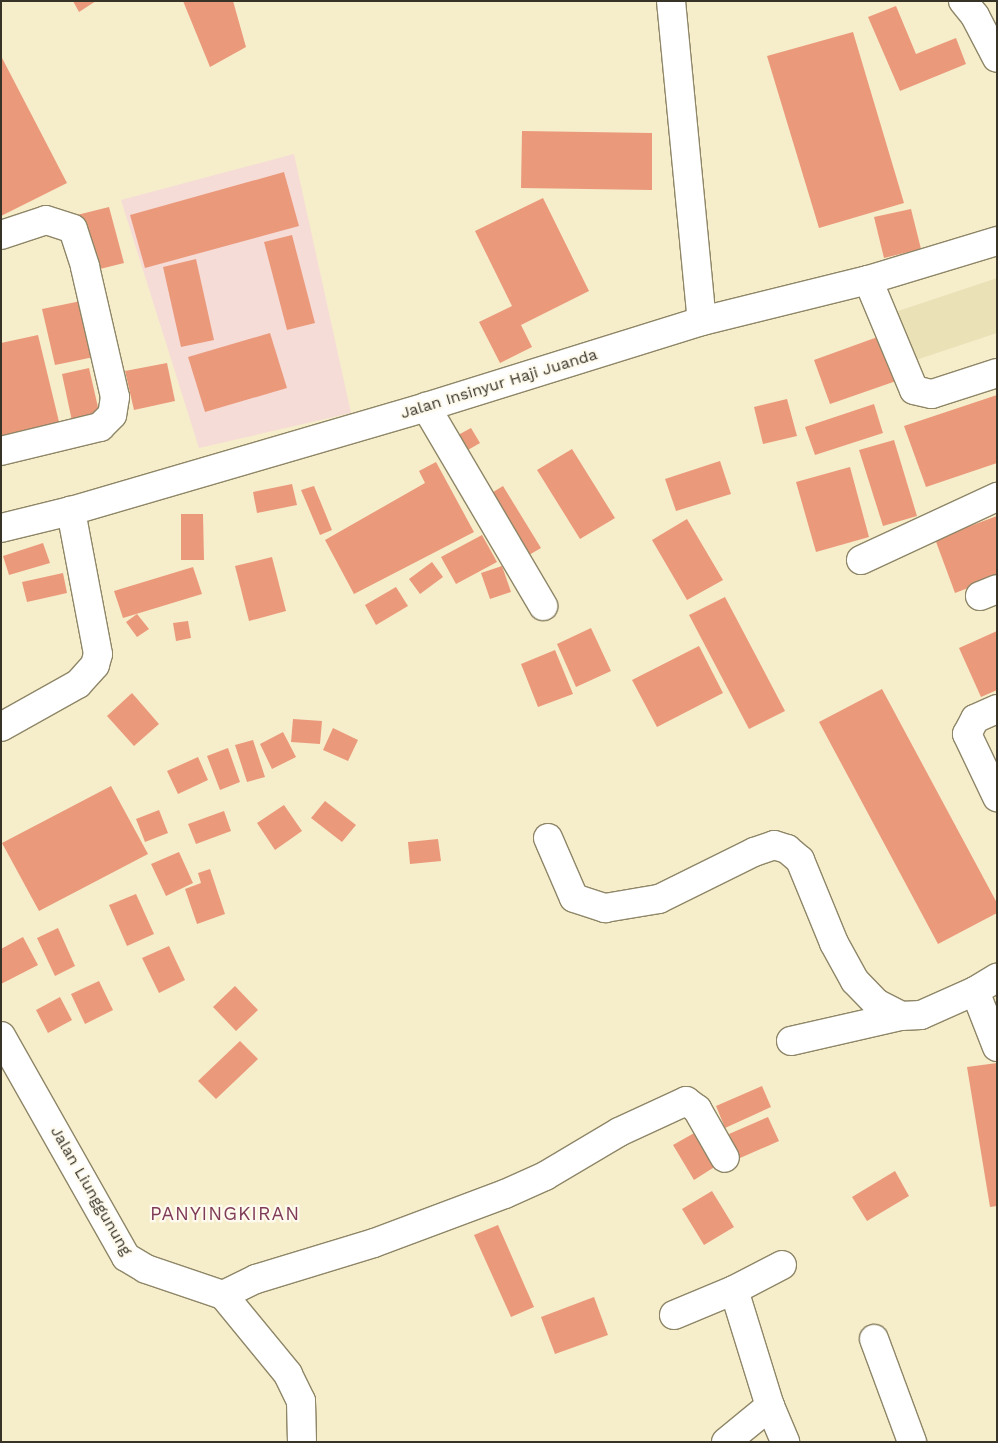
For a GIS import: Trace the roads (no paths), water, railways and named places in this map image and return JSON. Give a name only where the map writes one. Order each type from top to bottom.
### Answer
[{"type":"street","points":[[671,1],[702,321]]},
{"type":"street","points":[[963,1],[975,16],[997,58]]},
{"type":"street","points":[[1,235],[46,220],[73,229],[85,267],[115,397],[112,415],[100,428],[1,451]]},
{"type":"street","name":"Jalan Insinyur Haji Juanda","points":[[1,528],[71,511],[426,407],[702,321],[868,280],[997,241]]},
{"type":"street","points":[[868,280],[914,390],[932,394],[997,373]]},
{"type":"street","points":[[426,407],[542,606]]},
{"type":"street","points":[[861,560],[997,497]]},
{"type":"street","points":[[1,727],[78,684],[95,665],[98,654],[71,511]]},
{"type":"street","points":[[997,709],[975,719],[967,734],[997,797]]},
{"type":"street","points":[[548,838],[574,898],[605,908],[659,900],[754,852],[774,845],[787,849],[800,860],[834,944],[855,980],[876,1003],[901,1016]]},
{"type":"street","points":[[792,1041],[901,1016],[921,1015],[986,984],[997,1047]]},
{"type":"street","name":"Jalan Liunggunung","points":[[1,1036],[126,1257],[146,1269],[223,1295]]},
{"type":"street","points":[[302,1442],[301,1401],[288,1374],[223,1295],[256,1280],[374,1243],[505,1194],[545,1176],[619,1132],[686,1101],[697,1109],[725,1158]]},
{"type":"street","points":[[674,1315],[734,1290],[782,1265]]},
{"type":"street","points":[[734,1290],[770,1406],[784,1442]]},
{"type":"street","points":[[874,1340],[912,1442]]},
{"type":"street","points":[[726,1442],[770,1406]]},
{"type":"district","name":"PANYINGKIRAN","points":[[225,1214]]}]
